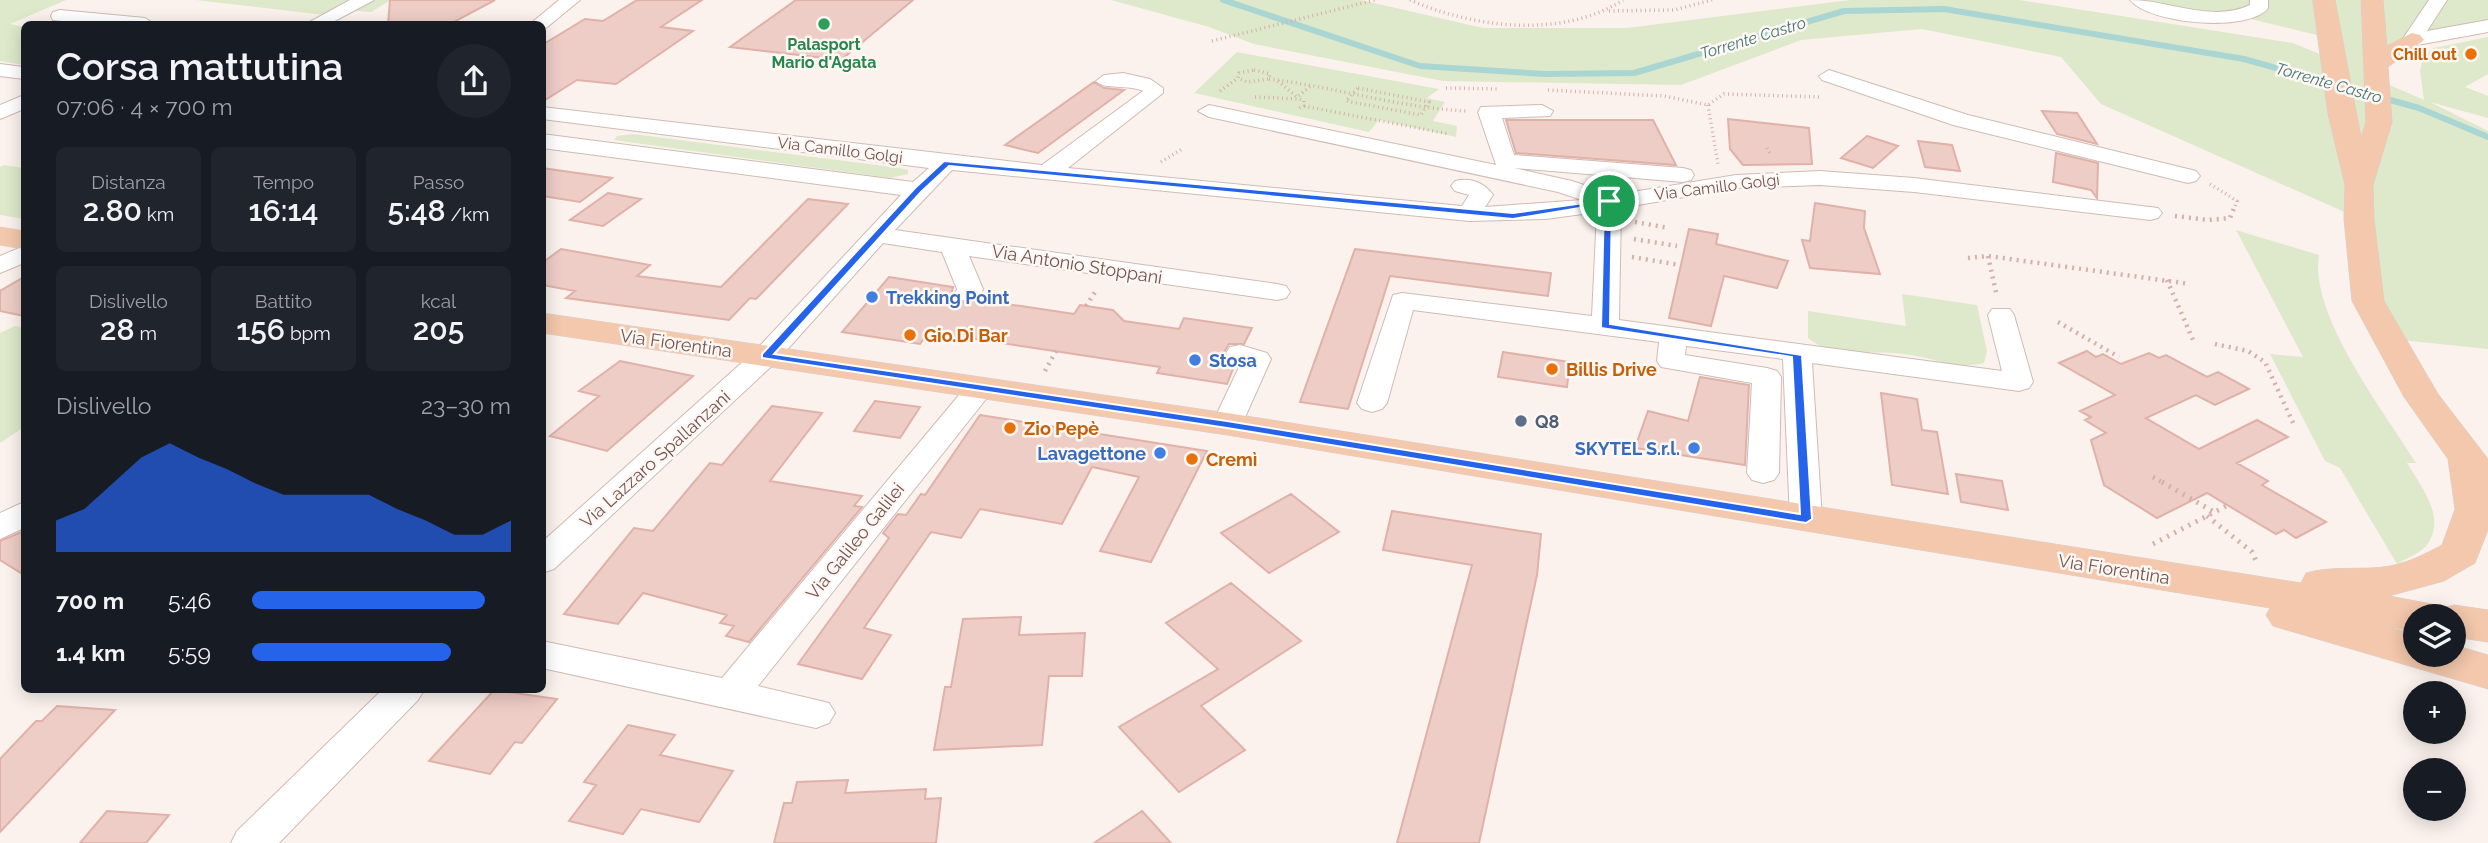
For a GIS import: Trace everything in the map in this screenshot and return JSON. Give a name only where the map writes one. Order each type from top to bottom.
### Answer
[{"type":"main road","points":[[2195,582],[2326,584],[2388,581],[2429,572],[2460,553],[2475,509],[2481,471],[2422,397],[2368,301],[2359,219],[2359,185],[2341,114],[2324,0]]},
{"type":"main road","points":[[2359,185],[2379,122],[2372,0]]},
{"type":"main road","points":[[2375,65],[2412,40]]},
{"type":"main road","points":[[0,236],[21,240]]},
{"type":"main road","name":"Via Fiorentina","points":[[546,324],[1227,424],[2195,582],[2403,613]]},
{"type":"main road","points":[[2195,582],[2302,620],[2403,648]]},
{"type":"main road","points":[[2466,623],[2488,626]]},
{"type":"main road","points":[[2466,666],[2488,672]]},
{"type":"street","points":[[321,21],[365,0]]},
{"type":"street","points":[[543,21],[571,0]]},
{"type":"street","points":[[2139,0],[2155,9],[2225,18],[2253,13],[2259,8],[2259,0]]},
{"type":"street","points":[[2412,40],[2438,0]]},
{"type":"street","points":[[60,16],[113,21]]},
{"type":"street","points":[[2412,40],[2488,26]]},
{"type":"street","points":[[0,70],[21,73]]},
{"type":"street","points":[[1047,173],[1153,93],[1153,88],[1147,85],[1118,78],[1106,81]]},
{"type":"street","points":[[1828,87],[1870,92],[2033,140],[2188,176]]},
{"type":"street","points":[[1540,100],[1489,111],[1505,161],[1683,175]]},
{"type":"street","points":[[0,113],[21,102]]},
{"type":"street","points":[[1209,111],[1564,186],[1609,201],[1605,326]]},
{"type":"street","name":"Via Camillo Golgi","points":[[546,113],[947,163],[1469,214],[1513,216],[1774,178],[1880,180],[2150,213]]},
{"type":"street","points":[[583,146],[616,122]]},
{"type":"street","name":"Via Camillo Golgi","points":[[546,141],[918,190]]},
{"type":"street","name":"Via Lazzaro Spallanzani","points":[[546,557],[766,356],[918,190],[947,163]]},
{"type":"street","points":[[1463,186],[1476,189],[1481,195],[1469,214]]},
{"type":"street","name":"Via Antonio Stoppani","points":[[877,234],[1025,255],[1079,267],[1277,292]]},
{"type":"street","points":[[952,245],[970,289],[968,294]]},
{"type":"street","points":[[0,265],[21,255]]},
{"type":"street","points":[[1372,403],[1402,301],[1605,326],[1797,355],[2019,382],[2001,314]]},
{"type":"street","points":[[1673,336],[1671,361],[1767,377],[1763,472]]},
{"type":"street","points":[[1227,424],[1257,359],[1240,353]]},
{"type":"street","points":[[1797,355],[1806,519]]},
{"type":"street","name":"Via Galileo Galilei","points":[[730,695],[980,388]]},
{"type":"street","points":[[1767,394],[1800,399]]},
{"type":"street","points":[[0,528],[21,515]]},
{"type":"street","points":[[546,655],[816,713]]},
{"type":"street","points":[[252,843],[402,693]]},
{"type":"path","points":[[1212,41],[1375,0]]},
{"type":"path","points":[[1410,0],[1449,14],[1504,23],[1570,21],[1608,11],[1658,12],[1685,9],[1712,0]]},
{"type":"path","points":[[1608,11],[1623,0]]},
{"type":"path","points":[[1233,94],[1220,92],[1238,78],[1239,73],[1249,69],[1263,70],[1270,74],[1269,79]]},
{"type":"path","points":[[1238,78],[1247,82],[1269,79],[1312,84],[1350,95],[1447,111]]},
{"type":"path","points":[[1277,81],[1304,101],[1304,106]]},
{"type":"path","points":[[1247,96],[1274,102],[1297,97],[1312,84]]},
{"type":"path","points":[[1540,100],[1664,96],[1708,105],[1724,94],[1828,87]]},
{"type":"path","points":[[1358,88],[1429,102],[1421,115],[1346,101],[1350,95],[1358,88]]},
{"type":"path","points":[[1446,88],[1499,89]]},
{"type":"path","points":[[1708,105],[1719,170]]},
{"type":"path","points":[[1295,110],[1304,106],[1449,134]]},
{"type":"path","points":[[1767,148],[1771,155]]},
{"type":"path","points":[[2150,213],[2208,220],[2230,218],[2237,201],[2219,187],[2188,176]]},
{"type":"path","points":[[1631,221],[1669,228]]},
{"type":"path","points":[[1629,239],[1677,246]]},
{"type":"path","points":[[1628,256],[1680,265]]},
{"type":"path","points":[[1988,256],[2001,314]]},
{"type":"path","points":[[1968,258],[1988,256],[2190,284]]},
{"type":"path","points":[[2167,280],[2193,340]]},
{"type":"path","points":[[2058,322],[2119,357]]},
{"type":"path","points":[[2215,344],[2248,351],[2265,362],[2295,427]]},
{"type":"path","points":[[1043,375],[1056,351]]},
{"type":"path","points":[[2153,477],[2215,512]]},
{"type":"path","points":[[2147,548],[2230,504]]},
{"type":"path","points":[[2207,516],[2252,552],[2258,565]]},
{"type":"green space","points":[[0,0],[66,0],[10,24],[21,26],[21,64],[0,61]]},
{"type":"green space","points":[[196,0],[391,0],[371,12],[335,9],[324,15]]},
{"type":"green space","points":[[1111,0],[1361,0],[1483,28],[1627,28],[1850,0],[2019,0],[2293,43],[2334,60],[2329,38],[2242,17],[2142,4],[2139,0],[2488,0],[2488,26],[2412,40],[2376,79],[2424,100],[2420,71],[2423,56],[2434,48],[2488,37],[2488,74],[2465,87],[2488,96],[2488,118],[2430,102],[2488,131],[2488,349],[2390,339],[2358,218],[2101,104],[2061,57],[1922,29],[1801,40],[1681,85],[1443,81],[1254,44],[1209,27]]},
{"type":"green space","points":[[1237,52],[1439,89],[1427,98],[1445,102],[1433,121],[1457,126],[1456,137],[1379,120],[1369,132],[1194,93]]},
{"type":"green space","points":[[633,134],[900,168],[908,170],[908,174],[890,178],[614,140],[617,136]]},
{"type":"green space","points":[[4,165],[21,168],[21,218],[0,215],[0,167]]},
{"type":"green space","points":[[2236,230],[2319,255],[2319,279],[2325,306],[2352,362],[2416,463],[2407,463],[2425,492],[2433,514],[2432,536],[2426,546],[2397,564],[2340,468],[2325,461],[2270,354],[2303,357]]},
{"type":"green space","points":[[1902,294],[1977,305],[1987,351],[1984,363],[1963,365],[1904,354],[1841,351],[1818,345],[1808,338],[1808,311],[1906,326]]},
{"type":"green space","points":[[15,326],[21,327],[21,429],[0,443],[0,333]]},
{"type":"building","points":[[390,0],[495,0],[456,21],[388,21]]},
{"type":"building","points":[[637,0],[702,0],[661,27],[693,31],[616,84],[577,80],[546,99],[546,43],[585,19],[603,21]]},
{"type":"building","name":"Palasport Mario d'Agata","points":[[796,0],[913,0],[841,60],[730,47]]},
{"type":"building","points":[[1094,82],[1104,88],[1124,90],[1038,153],[1005,145]]},
{"type":"building","points":[[2042,111],[2077,113],[2097,144],[2057,134]]},
{"type":"building","points":[[1728,119],[1809,128],[1812,164],[1743,165],[1730,149]]},
{"type":"building","points":[[1506,120],[1653,120],[1676,165],[1516,153]]},
{"type":"building","points":[[1867,136],[1898,146],[1873,168],[1841,158]]},
{"type":"building","points":[[1918,141],[1952,145],[1960,171],[1925,167]]},
{"type":"building","points":[[2056,153],[2098,163],[2097,198],[2091,190],[2053,182]]},
{"type":"building","points":[[546,169],[612,178],[580,202],[546,197]]},
{"type":"building","points":[[608,193],[641,199],[603,226],[570,220]]},
{"type":"building","points":[[808,199],[848,204],[756,299],[750,298],[729,320],[566,298],[575,291],[546,286],[546,260],[561,249],[650,265],[637,276],[721,287]]},
{"type":"building","points":[[1815,203],[1865,211],[1864,228],[1880,274],[1810,268],[1802,240],[1810,241]]},
{"type":"building","points":[[1689,229],[1718,234],[1716,244],[1788,261],[1777,288],[1724,276],[1711,326],[1669,318]]},
{"type":"building","points":[[1355,249],[1551,273],[1548,296],[1390,276],[1348,409],[1300,402]]},
{"type":"building","points":[[889,277],[953,287],[951,296],[959,303],[980,300],[1074,314],[1080,305],[1113,310],[1124,321],[1179,329],[1184,318],[1252,328],[1244,344],[1229,344],[1224,352],[1228,360],[1235,364],[1227,384],[1157,373],[1160,367],[929,332],[920,344],[842,332]]},
{"type":"building","points":[[21,279],[21,315],[0,311],[0,291]]},
{"type":"building","points":[[2087,351],[2096,357],[2103,354],[2121,364],[2149,353],[2159,358],[2166,355],[2207,377],[2218,372],[2249,389],[2215,405],[2196,395],[2146,418],[2199,449],[2257,420],[2288,437],[2237,463],[2268,481],[2262,485],[2326,522],[2296,538],[2284,530],[2276,534],[2207,493],[2157,518],[2104,485],[2091,440],[2106,433],[2085,420],[2091,417],[2080,411],[2115,395],[2059,363]]},
{"type":"building","points":[[1503,352],[1570,362],[1567,387],[1498,377]]},
{"type":"building","points":[[620,361],[693,376],[607,451],[550,436],[599,396],[579,391]]},
{"type":"building","points":[[1700,377],[1749,385],[1745,465],[1635,448],[1648,411],[1688,421]]},
{"type":"building","points":[[1881,393],[1917,399],[1922,430],[1937,432],[1948,494],[1892,485]]},
{"type":"building","points":[[875,401],[920,407],[900,438],[854,431]]},
{"type":"building","points":[[772,406],[822,413],[770,481],[862,496],[854,506],[862,507],[749,642],[726,636],[734,626],[720,623],[727,615],[643,593],[618,624],[564,614],[634,528],[653,531],[710,463],[722,465]]},
{"type":"building","points":[[980,415],[1207,451],[1151,562],[1100,551],[1139,477],[1092,467],[1062,524],[980,509],[961,538],[931,532],[864,628],[891,635],[862,679],[798,664],[889,538],[883,533],[898,514],[906,515],[921,494],[925,495]]},
{"type":"building","points":[[1956,474],[2002,481],[2008,510],[1961,502]]},
{"type":"building","points":[[1291,494],[1339,532],[1269,573],[1221,533]]},
{"type":"building","points":[[1392,511],[1541,534],[1537,575],[1479,843],[1397,843],[1472,565],[1383,550]]},
{"type":"building","points":[[21,532],[21,573],[0,560],[0,541]]},
{"type":"building","points":[[1231,583],[1301,641],[1201,706],[1245,750],[1179,792],[1119,727],[1218,669],[1166,623]]},
{"type":"building","points":[[1021,617],[1019,635],[1085,633],[1082,676],[1049,676],[1042,745],[934,750],[945,687],[951,687],[963,619]]},
{"type":"building","points":[[491,693],[515,693],[557,699],[522,743],[515,742],[490,774],[429,761]]},
{"type":"building","points":[[57,706],[115,710],[0,832],[0,759],[36,721],[42,721]]},
{"type":"building","points":[[628,725],[675,735],[660,755],[733,771],[699,822],[641,809],[623,834],[569,821],[596,785],[584,782]]},
{"type":"building","points":[[848,780],[845,793],[926,789],[925,799],[941,798],[936,843],[774,843],[784,803],[792,803],[797,782]]},
{"type":"building","points":[[107,811],[169,815],[146,843],[80,843]]},
{"type":"building","points":[[1142,811],[1171,843],[1094,843]]},
{"type":"waterway","name":"Torrente Castro","points":[[1223,0],[1420,66],[1545,74],[1634,73],[1844,11],[1944,9],[2244,59],[2419,108],[2488,137]]},
{"type":"place","name":"Palasport Mario d'Agata","points":[[824,24]]},
{"type":"place","name":"Chill out","points":[[2471,54]]},
{"type":"place","name":"Trekking Point","points":[[872,297]]},
{"type":"place","name":"Gio.Di Bar","points":[[910,335]]},
{"type":"place","name":"Stosa","points":[[1195,360]]},
{"type":"place","name":"Billis Drive","points":[[1552,369]]},
{"type":"place","name":"Q8","points":[[1521,421]]},
{"type":"place","name":"Zio Pepè","points":[[1010,428]]},
{"type":"place","name":"SKYTEL S.r.l.","points":[[1694,448]]},
{"type":"place","name":"Lavagettone","points":[[1160,453]]},
{"type":"place","name":"Cremì","points":[[1192,459]]},
{"type":"route","points":[[947,163],[1469,214],[1513,216],[1555,212],[1609,201],[1605,326],[1797,355],[1806,519],[1227,424],[766,356],[918,190],[947,163]]}]
